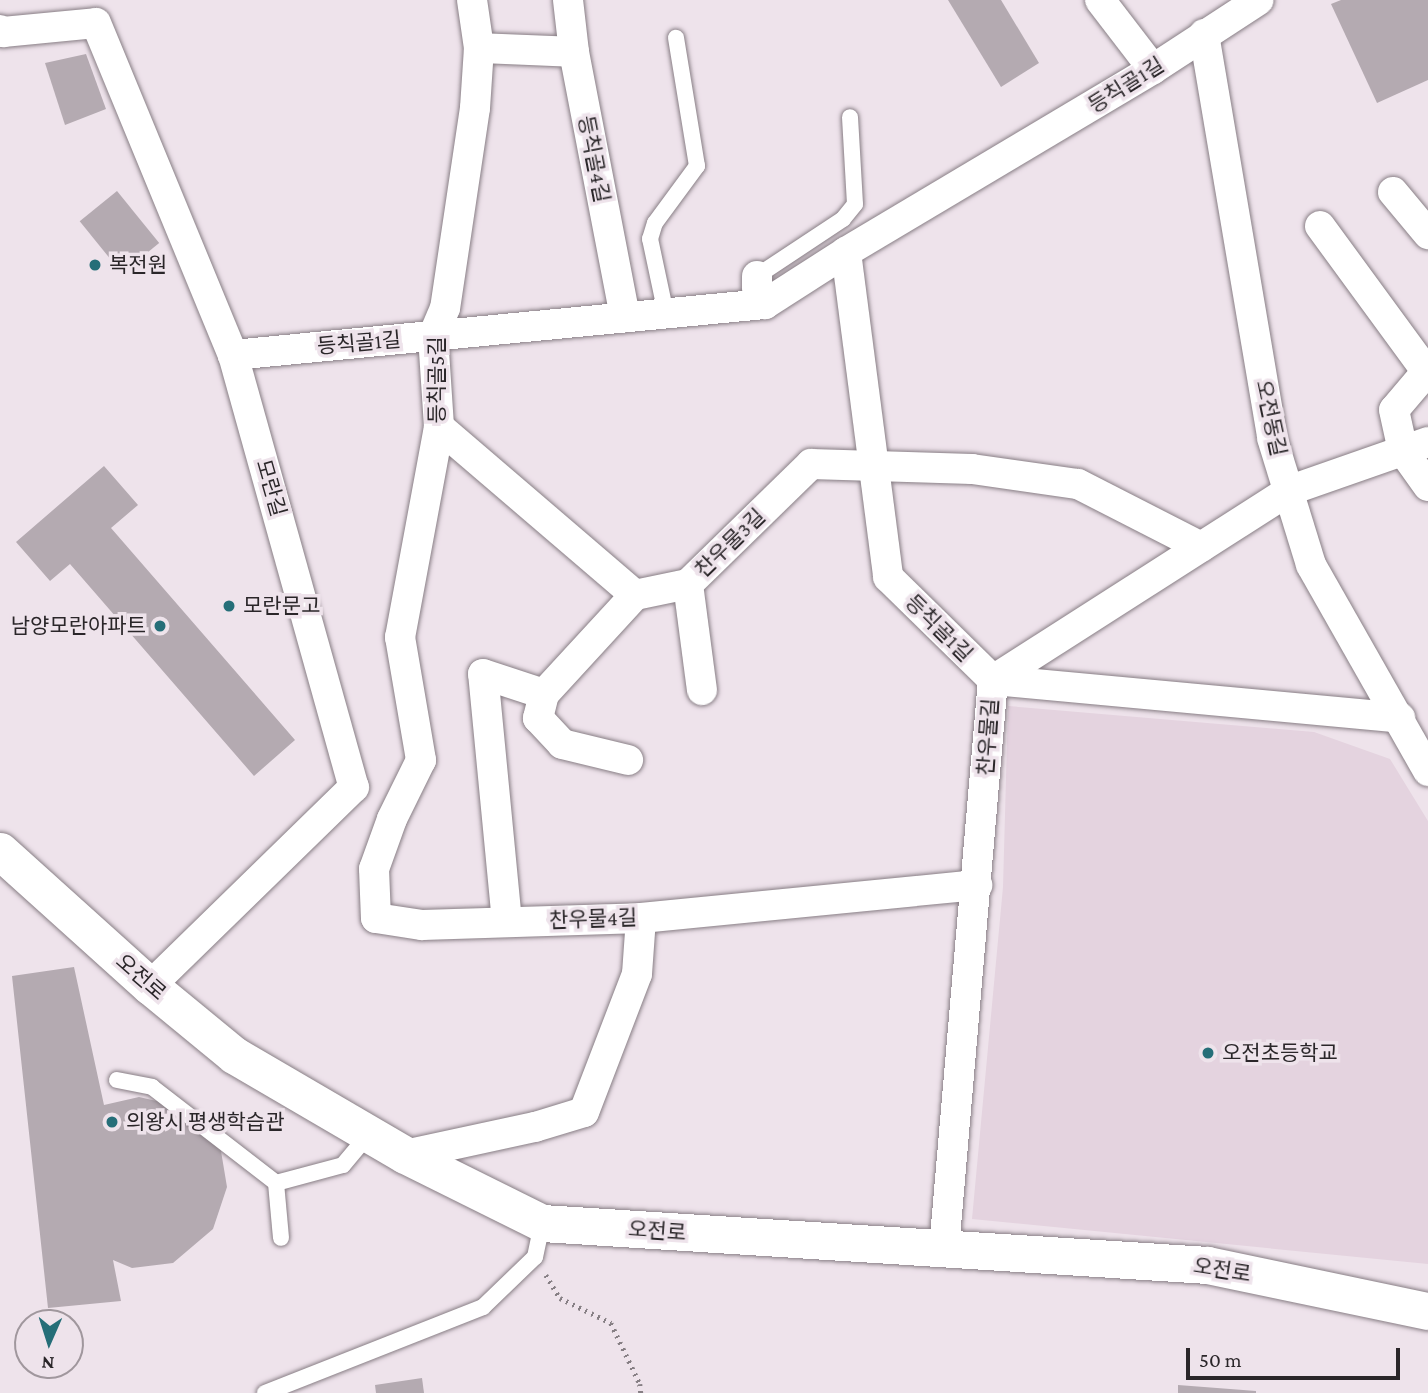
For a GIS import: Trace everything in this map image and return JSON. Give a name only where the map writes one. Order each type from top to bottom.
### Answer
[{"type":"street","name":"등칙골5길","points":[[421,760],[400,636],[439,427],[433,336],[444,308],[475,108],[479,48],[471,0]]},
{"type":"street","name":"등칙골4길","points":[[568,0],[574,52],[625,317]]},
{"type":"street","points":[[1100,0],[1153,69]]},
{"type":"street","name":"등칙골1길","points":[[233,355],[765,304],[846,252],[1153,69],[1259,0]]},
{"type":"street","name":"모란길","points":[[0,30],[3,32],[96,23],[233,355],[354,787],[150,986]]},
{"type":"street","name":"오전동길","points":[[1204,34],[1272,438],[1311,565],[1428,771]]},
{"type":"street","points":[[479,48],[574,52]]},
{"type":"street","points":[[1393,192],[1428,234]]},
{"type":"street","points":[[1320,226],[1427,371],[1394,410],[1416,446],[1428,486]]},
{"type":"street","name":"등칙골1길","points":[[846,252],[888,577],[993,680]]},
{"type":"street","points":[[757,276],[757,288],[765,304]]},
{"type":"street","points":[[439,427],[635,595],[544,694],[538,718],[562,744],[628,760]]},
{"type":"street","name":"찬우물길","points":[[944,1249],[993,680],[1289,491],[1416,446]]},
{"type":"street","name":"찬우물3길","points":[[635,595],[688,584],[811,464],[972,469],[1078,484],[1201,547]]},
{"type":"street","points":[[688,584],[702,690]]},
{"type":"street","points":[[507,922],[483,674],[544,694]]},
{"type":"street","points":[[993,680],[1400,718]]},
{"type":"street","name":"찬우물4길","points":[[421,760],[393,819],[374,869],[376,918],[422,925],[641,918],[977,886]]},
{"type":"street","name":"오전로","points":[[0,851],[150,986],[234,1055],[405,1155],[539,1240],[944,1249],[1207,1265],[1428,1311]]},
{"type":"street","points":[[405,1155],[535,1127],[584,1112],[637,974],[641,918]]},
{"type":"lane","points":[[666,314],[650,239],[655,223],[697,166],[676,38]]},
{"type":"lane","points":[[757,276],[843,219],[855,204],[850,117]]},
{"type":"lane","points":[[117,1080],[152,1087],[276,1183],[281,1238]]},
{"type":"lane","points":[[276,1183],[343,1165],[369,1134]]},
{"type":"lane","points":[[265,1393],[483,1307],[539,1240]]},
{"type":"path","points":[[539,1240],[561,1298],[611,1324],[641,1393]]},
{"type":"shaded area","name":"오전초등학교","points":[[1008,706],[1314,732],[1390,759],[1428,821],[1428,1264],[972,1219],[1003,887]]},
{"type":"building","points":[[948,0],[1001,0],[1039,63],[1001,87]]},
{"type":"building","points":[[1341,0],[1428,0],[1428,80],[1377,103],[1331,4]]},
{"type":"building","points":[[86,54],[106,109],[65,125],[45,63]]},
{"type":"building","name":"복전원","points":[[117,191],[159,243],[122,273],[80,221]]},
{"type":"building","name":"남양모란아파트","points":[[104,466],[138,505],[111,528],[295,740],[254,776],[70,564],[50,581],[16,542]]},
{"type":"building","name":"의왕시 평생학습관","points":[[74,967],[104,1105],[139,1097],[174,1105],[219,1139],[227,1187],[213,1229],[173,1263],[132,1268],[113,1260],[121,1301],[48,1308],[12,976]]},
{"type":"building","points":[[422,1378],[424,1393],[376,1393],[375,1385]]},
{"type":"building","points":[[1178,1385],[1256,1391],[1256,1393],[1178,1393]]},
{"type":"place","name":"복전원","points":[[95,265]]},
{"type":"place","name":"모란문고","points":[[229,606]]},
{"type":"place","name":"남양모란아파트","points":[[160,626]]},
{"type":"place","name":"오전초등학교","points":[[1208,1053]]},
{"type":"place","name":"의왕시 평생학습관","points":[[112,1122]]}]
